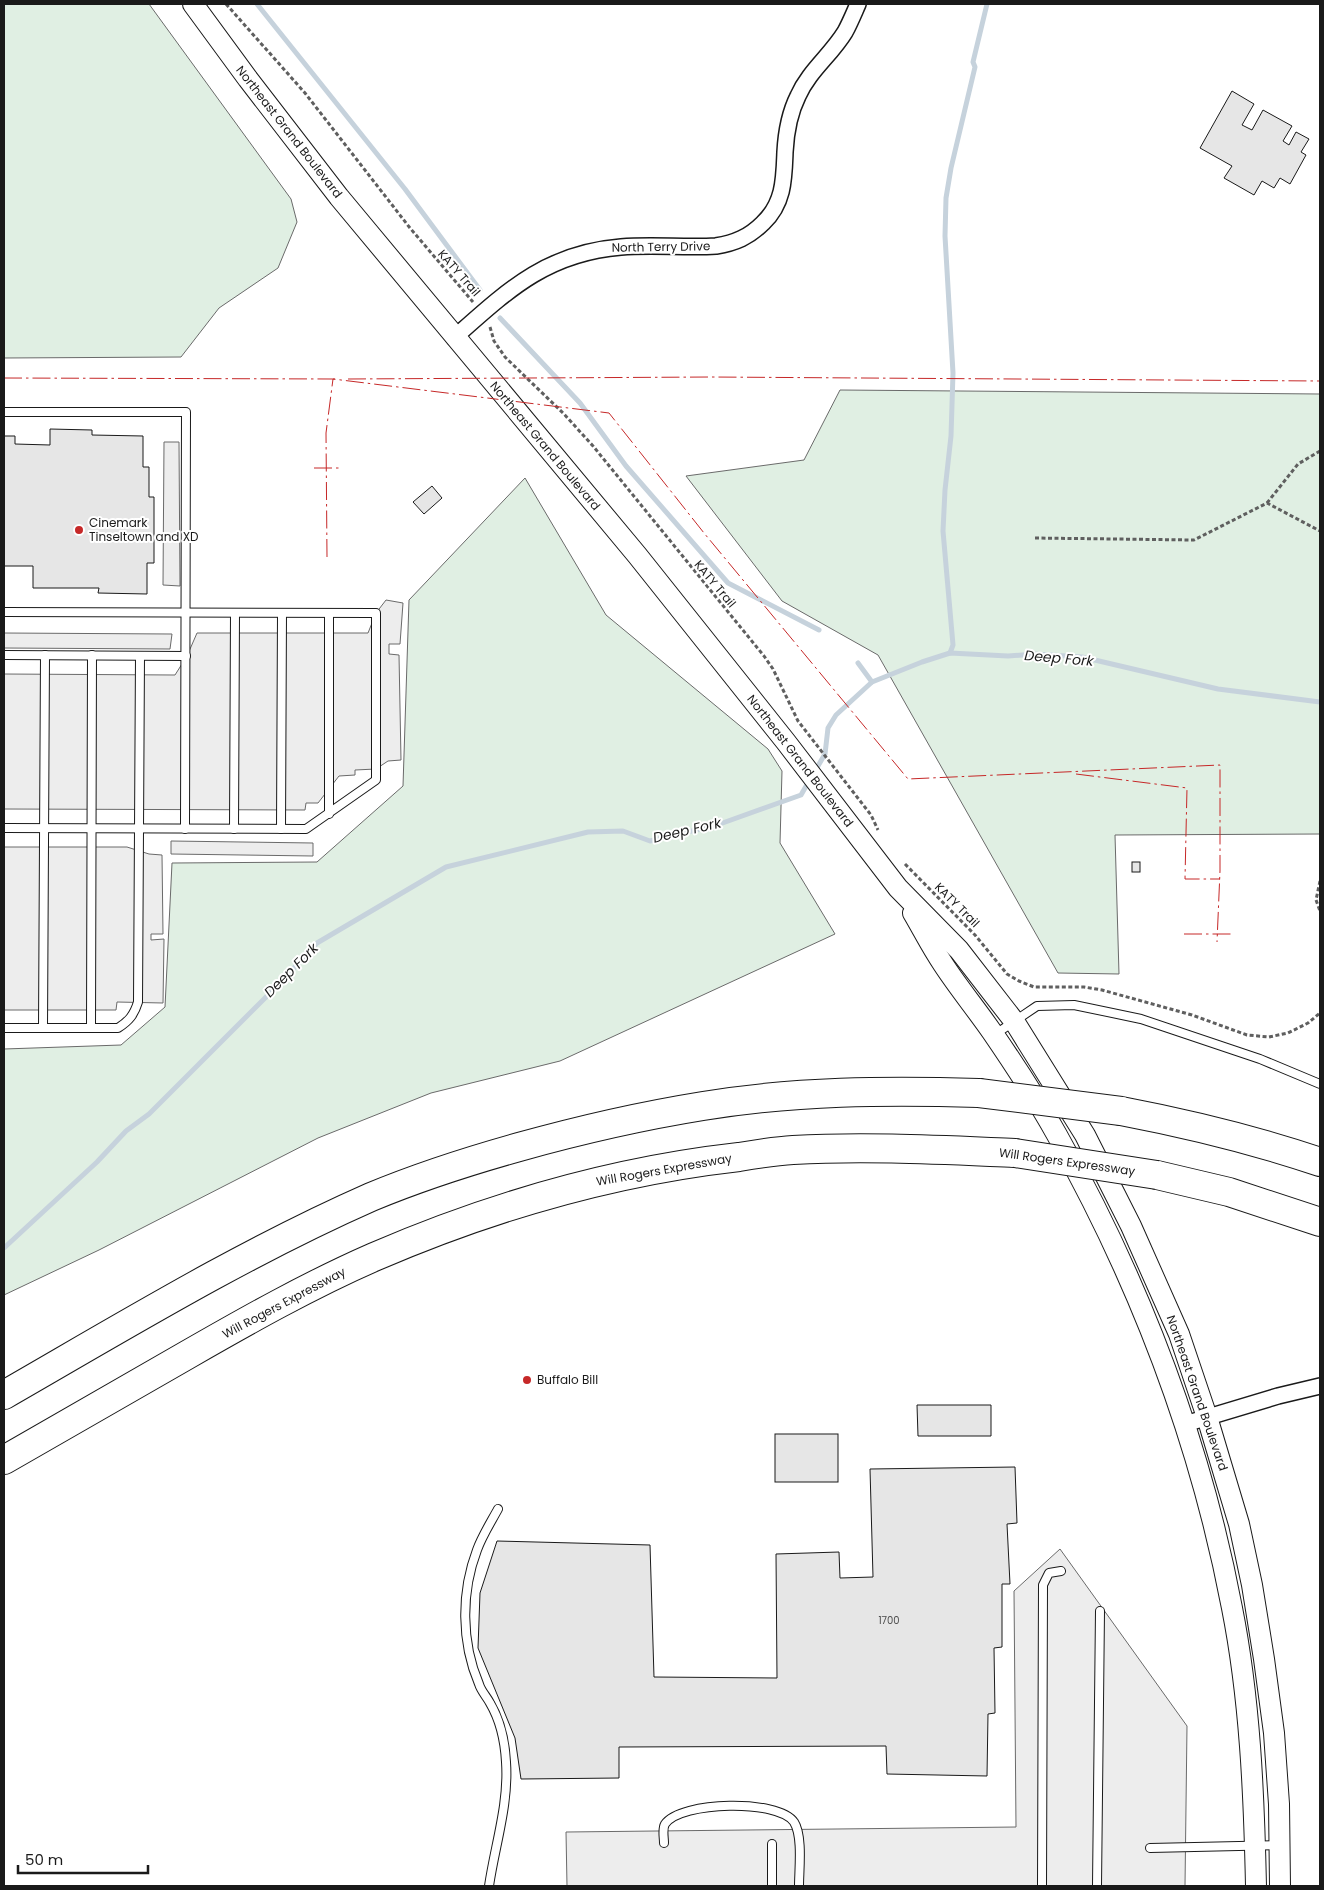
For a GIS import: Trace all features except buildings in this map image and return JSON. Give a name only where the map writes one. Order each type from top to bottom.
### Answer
[{"type":"highway","points":[[4,1395],[231,1266],[309,1226],[372,1197],[418,1178],[490,1155],[629,1119],[705,1105],[839,1093],[899,1091],[979,1093],[1121,1111],[1215,1130],[1263,1143],[1320,1162]]},
{"type":"highway","name":"Will Rogers Expressway","points":[[4,1460],[243,1323],[310,1287],[372,1258],[442,1229],[572,1188],[674,1166],[792,1150],[884,1148],[1015,1153],[1157,1175],[1229,1192],[1320,1222]]},
{"type":"highway","points":[[4,1477],[101,1404]]},
{"type":"street","name":"Northeast Grand Boulevard","points":[[193,4],[339,197],[454,338],[637,555],[786,742],[898,888],[959,950],[1014,1021],[1085,1135],[1132,1226],[1179,1334],[1207,1417],[1238,1524],[1252,1585],[1274,1733],[1279,1804],[1280,1886]]},
{"type":"street","name":"North Terry Drive","points":[[454,338],[518,282],[568,256],[621,246],[716,246],[731,243],[755,231],[775,208],[780,196],[785,173],[788,125],[797,98],[805,82],[845,31],[858,4]]},
{"type":"street","name":"Northeast Grand Boulevard","points":[[898,888],[942,963],[994,1034],[1055,1131],[1089,1193],[1148,1322],[1184,1424],[1212,1518],[1232,1608],[1248,1720],[1256,1886]]},
{"type":"street","points":[[1184,1424],[1278,1396],[1320,1386]]},
{"type":"lane","points":[[4,412],[186,412],[185,830]]},
{"type":"lane","points":[[4,612],[376,613],[376,780],[306,830],[4,828]]},
{"type":"lane","points":[[234,830],[235,613]]},
{"type":"lane","points":[[281,830],[282,613]]},
{"type":"lane","points":[[329,613],[329,814]]},
{"type":"lane","points":[[4,655],[186,656]]},
{"type":"lane","points":[[44,1028],[45,655]]},
{"type":"lane","points":[[91,1028],[92,655]]},
{"type":"lane","points":[[4,1028],[118,1028],[128,1021],[135,1012],[138,1002],[140,656]]},
{"type":"lane","points":[[994,1034],[1037,1006],[1074,1005],[1141,1019],[1260,1059],[1320,1084]]},
{"type":"lane","points":[[489,1886],[504,1810],[506,1762],[503,1739],[492,1705],[479,1684],[466,1635],[465,1614],[466,1588],[477,1548],[498,1509]]},
{"type":"lane","points":[[1042,1886],[1043,1585],[1049,1573],[1061,1571]]},
{"type":"lane","points":[[1097,1886],[1100,1611]]},
{"type":"lane","points":[[664,1843],[663,1828],[665,1824],[674,1816],[694,1809],[717,1805],[761,1808],[782,1814],[793,1820],[797,1827],[799,1886]]},
{"type":"lane","points":[[772,1844],[772,1886]]},
{"type":"lane","points":[[1150,1848],[1255,1844],[1280,1845]]},
{"type":"path","name":"KATY Trail","points":[[226,4],[305,93],[410,228],[482,313],[489,323],[497,347],[505,357],[564,414],[593,446],[764,656],[773,669],[798,721],[870,814],[882,836]]},
{"type":"path","points":[[1035,538],[1194,540],[1267,502],[1298,464],[1320,451]]},
{"type":"path","points":[[1267,502],[1320,531]]},
{"type":"path","name":"KATY Trail","points":[[903,862],[975,935],[1008,974],[1034,987],[1084,987],[1102,990],[1192,1015],[1247,1035],[1269,1037],[1288,1033],[1308,1023],[1320,1012]]},
{"type":"path","points":[[1320,881],[1316,900],[1320,911]]},
{"type":"green space","points":[[4,4],[149,4],[291,199],[297,222],[278,268],[219,308],[181,357],[4,358]]},
{"type":"green space","points":[[840,390],[1320,394],[1320,834],[1115,835],[1119,974],[1058,973],[878,655],[782,601],[686,476],[804,460]]},
{"type":"green space","points":[[525,478],[606,615],[768,749],[782,771],[780,843],[835,934],[560,1061],[431,1093],[318,1138],[99,1250],[4,1295],[4,1049],[121,1045],[165,1007],[172,863],[317,862],[403,786],[409,600]]},
{"type":"shaded area","points":[[164,442],[179,442],[180,586],[163,585]]},
{"type":"shaded area","points":[[386,600],[403,603],[400,644],[389,644],[389,654],[399,655],[401,760],[388,761],[376,769],[355,770],[355,775],[339,776],[318,803],[306,803],[305,810],[4,809],[4,674],[175,675],[187,656],[197,633],[368,633],[376,613]]},
{"type":"shaded area","points":[[4,633],[172,634],[170,649],[4,648]]},
{"type":"shaded area","points":[[171,841],[313,843],[313,856],[171,854]]},
{"type":"shaded area","points":[[4,847],[127,847],[149,854],[162,855],[163,934],[151,934],[151,940],[164,939],[163,1003],[117,1002],[116,1010],[4,1010]]},
{"type":"shaded area","points":[[1060,1549],[1187,1726],[1185,1886],[567,1886],[566,1832],[1016,1827],[1014,1591]]},
{"type":"waterway","points":[[257,4],[405,189],[480,290]]},
{"type":"waterway","points":[[950,653],[953,645],[943,531],[951,436],[953,373],[945,236],[946,198],[951,168],[975,67],[973,62],[987,4]]},
{"type":"waterway","points":[[500,318],[580,403],[626,466],[728,583],[819,630]]},
{"type":"waterway","name":"Deep Fork","points":[[815,771],[825,754],[828,728],[836,715],[872,682],[950,653],[1008,656],[1035,654],[1082,657],[1218,689],[1320,702]]},
{"type":"waterway","points":[[858,663],[872,682]]},
{"type":"waterway","name":"Deep Fork","points":[[4,1248],[97,1162],[126,1131],[149,1114],[280,983],[317,943],[446,867],[588,832],[623,831],[650,841],[717,825],[801,795],[809,781]]},
{"type":"power","points":[[348,379],[711,377],[1320,381]]},
{"type":"power","points":[[4,378],[333,379],[609,413],[704,533],[908,779],[1220,765],[1220,871],[1217,942]]},
{"type":"power","points":[[327,557],[326,433],[333,379],[335,379]]},
{"type":"power","points":[[314,468],[342,468]]},
{"type":"power","points":[[1076,774],[1187,788],[1185,879],[1220,879]]},
{"type":"power","points":[[1184,934],[1232,934]]},
{"type":"place","name":"Cinemark Tinseltown and XD","points":[[79,530]]},
{"type":"place","name":"Buffalo Bill","points":[[527,1380]]}]
